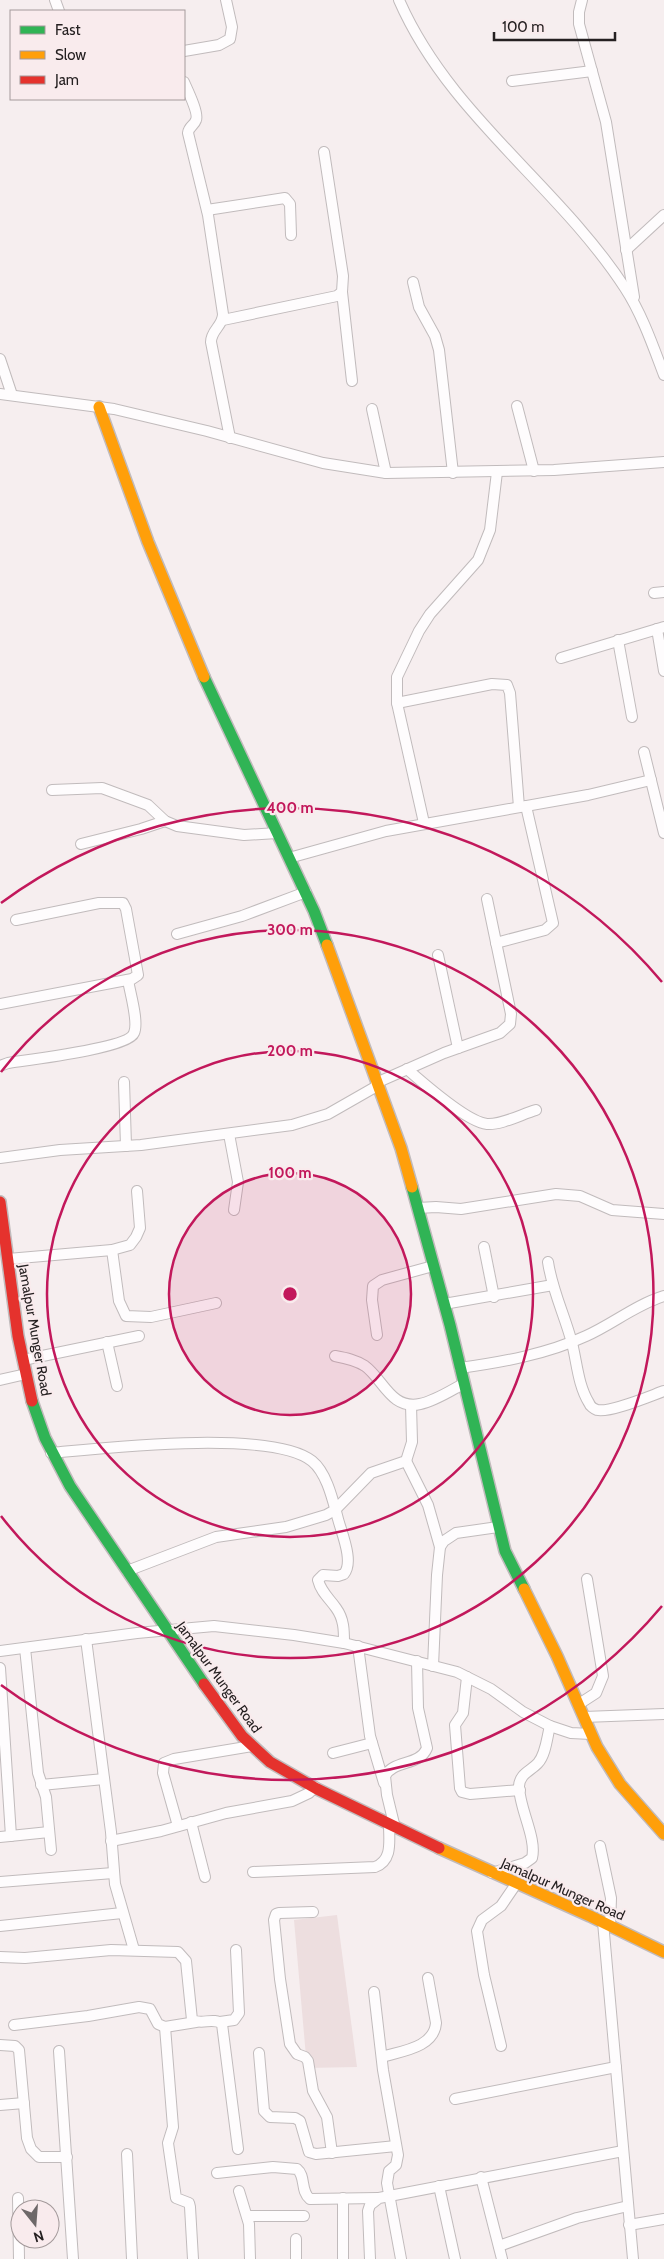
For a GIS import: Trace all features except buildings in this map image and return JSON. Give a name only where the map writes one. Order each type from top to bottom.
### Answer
[{"type":"street","points":[[185,51],[219,45],[230,39],[232,27],[226,0]]},
{"type":"street","points":[[399,0],[413,28],[456,92],[486,129],[598,251],[626,289],[664,374]]},
{"type":"street","points":[[582,0],[578,24],[606,122],[634,304]]},
{"type":"street","points":[[512,82],[592,70]]},
{"type":"street","points":[[185,85],[197,115],[196,122],[190,127],[188,133],[207,210],[223,320]]},
{"type":"street","points":[[324,152],[343,276],[342,292],[352,381]]},
{"type":"street","points":[[207,210],[285,198],[290,204],[291,235]]},
{"type":"street","points":[[626,250],[664,215]]},
{"type":"street","points":[[412,282],[419,307],[437,342],[453,473]]},
{"type":"street","points":[[230,438],[212,342],[214,331],[223,320],[337,296],[342,292]]},
{"type":"street","points":[[0,359],[12,394]]},
{"type":"street","points":[[0,394],[12,394],[99,407],[230,438],[323,463],[386,473],[534,471],[617,467],[664,462]]},
{"type":"street","points":[[517,406],[534,471]]},
{"type":"street","points":[[99,407],[148,542],[179,619],[229,732],[306,892],[334,962],[401,1148],[444,1304],[505,1552],[538,1616],[591,1734],[620,1784],[664,1834]]},
{"type":"street","points":[[372,409],[386,473]]},
{"type":"street","points":[[424,824],[398,702],[397,677],[419,631],[441,602],[471,570],[485,546],[494,512],[497,472]]},
{"type":"street","points":[[561,658],[661,628],[664,671]]},
{"type":"street","points":[[618,640],[632,717]]},
{"type":"street","points":[[398,702],[492,684],[507,685],[510,694],[523,806],[553,923],[545,930],[496,943]]},
{"type":"street","points":[[644,752],[664,833]]},
{"type":"street","points":[[289,858],[386,831],[588,795],[651,780]]},
{"type":"street","points":[[52,790],[102,788],[148,805],[165,821],[177,826],[244,834],[277,833]]},
{"type":"street","points":[[81,844],[124,834],[165,821]]},
{"type":"street","points":[[177,934],[242,916],[306,892]]},
{"type":"street","points":[[0,1158],[60,1150],[126,1146],[229,1134],[268,1129],[310,1120],[328,1114],[407,1069],[500,1033],[505,1030],[512,1019],[487,899]]},
{"type":"street","points":[[0,1004],[128,980],[136,978],[138,971],[126,909],[123,903],[100,903],[16,920]]},
{"type":"street","points":[[438,955],[458,1048]]},
{"type":"street","points":[[0,1066],[111,1045],[130,1039],[135,1031],[128,980]]},
{"type":"street","points":[[407,1069],[445,1100],[480,1122],[496,1123],[536,1110]]},
{"type":"street","points":[[124,1082],[126,1146]]},
{"type":"street","points":[[229,1134],[238,1182],[234,1210]]},
{"type":"street","points":[[8,1259],[112,1250],[130,1245],[140,1228],[137,1191]]},
{"type":"street","points":[[418,1208],[461,1209],[556,1194],[580,1196],[612,1210],[664,1214]]},
{"type":"street","name":"Jamalpur Munger Road","points":[[0,1202],[8,1259],[6,1281],[35,1412],[51,1453],[166,1630],[201,1681],[252,1746],[268,1761],[392,1826],[664,1952]]},
{"type":"street","points":[[484,1247],[494,1296]]},
{"type":"street","points":[[112,1250],[119,1301],[122,1311],[126,1316],[137,1318],[150,1317],[216,1303]]},
{"type":"street","points":[[548,1262],[553,1285],[572,1342],[589,1403],[596,1410],[627,1404],[664,1391]]},
{"type":"street","points":[[378,1336],[372,1292],[374,1286],[382,1280],[433,1266]]},
{"type":"street","points":[[444,1304],[553,1285]]},
{"type":"street","points":[[460,1368],[527,1356],[572,1342],[599,1330],[632,1309],[664,1296]]},
{"type":"street","points":[[23,1360],[139,1336]]},
{"type":"street","points":[[107,1342],[117,1386]]},
{"type":"street","points":[[335,1356],[364,1365],[392,1396],[411,1405],[421,1404],[463,1384]]},
{"type":"street","points":[[0,1380],[26,1374]]},
{"type":"street","points":[[411,1405],[412,1442],[406,1461],[428,1505],[440,1547],[433,1666]]},
{"type":"street","points":[[51,1453],[110,1448],[214,1444],[278,1447],[296,1452],[313,1462],[319,1470],[335,1510],[347,1555],[347,1570],[338,1576],[323,1575],[318,1580],[322,1591],[341,1616],[344,1629],[344,1643]]},
{"type":"street","points":[[127,1571],[204,1540],[286,1527],[320,1517],[335,1510],[371,1472],[406,1461]]},
{"type":"street","points":[[440,1547],[444,1541],[456,1533],[498,1528]]},
{"type":"street","points":[[579,1704],[596,1693],[603,1676],[586,1579]]},
{"type":"street","points":[[0,1652],[86,1639],[214,1626],[344,1643],[417,1661],[467,1677],[491,1689],[523,1712],[550,1726],[571,1733],[591,1734]]},
{"type":"street","points":[[86,1639],[104,1779],[113,1873],[122,1912],[134,1950]]},
{"type":"street","points":[[253,1872],[375,1867],[386,1860],[392,1826],[384,1784],[372,1742],[363,1691],[358,1646]]},
{"type":"street","points":[[25,1648],[38,1773],[46,1797],[51,1850]]},
{"type":"street","points":[[384,1784],[387,1771],[421,1757],[427,1748],[418,1708],[417,1661]]},
{"type":"street","points":[[0,1668],[5,1836],[49,1832]]},
{"type":"street","points":[[467,1677],[463,1713],[455,1725],[460,1788],[462,1792],[470,1794],[520,1790]]},
{"type":"street","points":[[584,1717],[664,1714]]},
{"type":"street","points":[[491,1873],[525,1863],[533,1855],[520,1790],[521,1778],[542,1756],[550,1726]]},
{"type":"street","points":[[333,1753],[372,1742]]},
{"type":"street","points":[[178,1826],[163,1773],[164,1763],[174,1759],[252,1746]]},
{"type":"street","points":[[42,1785],[104,1779]]},
{"type":"street","points":[[111,1840],[178,1826],[226,1813],[292,1801],[301,1798],[315,1787]]},
{"type":"street","points":[[191,1822],[204,1877]]},
{"type":"street","points":[[600,1846],[610,1898],[607,1924],[616,2067],[632,2259]]},
{"type":"street","points":[[0,1882],[113,1873]]},
{"type":"street","points":[[501,2046],[484,1974],[477,1931],[482,1920],[501,1906],[516,1884]]},
{"type":"street","points":[[0,1926],[122,1912]]},
{"type":"street","points":[[313,1912],[279,1913],[276,1914],[274,1920],[288,2038],[294,2051],[308,2061],[313,2091],[327,2117],[332,2153]]},
{"type":"street","points":[[0,1957],[134,1950],[173,1950],[182,1955],[187,1973],[190,2016],[196,2022]]},
{"type":"street","points":[[14,2025],[80,2018],[145,2007],[150,2009],[158,2024],[165,2027],[196,2022],[234,2020],[239,2014],[236,1950]]},
{"type":"street","points":[[382,2057],[424,2042],[435,2031],[436,2023],[428,1978]]},
{"type":"street","points":[[374,1992],[398,2161],[389,2171],[384,2196],[401,2259]]},
{"type":"street","points":[[220,2022],[238,2149]]},
{"type":"street","points":[[165,2027],[173,2128],[168,2142],[172,2176],[176,2198],[189,2203],[193,2259]]},
{"type":"street","points":[[0,2045],[15,2046],[18,2050],[27,2138],[31,2149],[40,2157],[67,2158]]},
{"type":"street","points":[[59,2051],[72,2259]]},
{"type":"street","points":[[259,2054],[263,2106],[267,2115],[295,2118],[302,2127],[309,2152],[316,2154],[332,2153],[396,2146]]},
{"type":"street","points":[[455,2099],[616,2067]]},
{"type":"street","points":[[0,2105],[24,2103]]},
{"type":"street","points":[[216,2173],[268,2167],[297,2169],[301,2174],[307,2197],[313,2199],[384,2196],[623,2151]]},
{"type":"street","points":[[127,2154],[132,2259]]},
{"type":"street","points":[[481,2177],[502,2259]]},
{"type":"street","points":[[439,2186],[455,2259]]},
{"type":"street","points":[[239,2191],[247,2216],[250,2259]]},
{"type":"street","points":[[370,2259],[368,2211],[370,2205],[384,2196]]},
{"type":"street","points":[[18,2198],[18,2259]]},
{"type":"street","points":[[343,2198],[343,2259]]},
{"type":"street","points":[[499,2246],[577,2218],[628,2206]]},
{"type":"street","points":[[247,2216],[304,2216]]},
{"type":"street","points":[[629,2225],[664,2220]]},
{"type":"street","points":[[296,2239],[296,2259]]},
{"type":"shaded area","points":[[337,1915],[357,2067],[307,2068],[294,1920]]},
{"type":"traffic: fast","points":[[204,677],[314,911],[327,945]]},
{"type":"traffic: fast","points":[[412,1187],[450,1325],[505,1551],[524,1589]]},
{"type":"traffic: fast","points":[[32,1401],[45,1438],[70,1486],[204,1684]]},
{"type":"traffic: slow","points":[[99,407],[148,542],[204,677]]},
{"type":"traffic: slow","points":[[327,945],[401,1148],[412,1187]]},
{"type":"traffic: slow","points":[[524,1589],[557,1656],[597,1747],[620,1784],[664,1834]]},
{"type":"traffic: slow","points":[[439,1848],[590,1916],[664,1952]]},
{"type":"traffic: jam","points":[[0,1202],[18,1336],[32,1401]]},
{"type":"traffic: jam","points":[[204,1684],[242,1736],[270,1762],[317,1789],[439,1848]]}]
